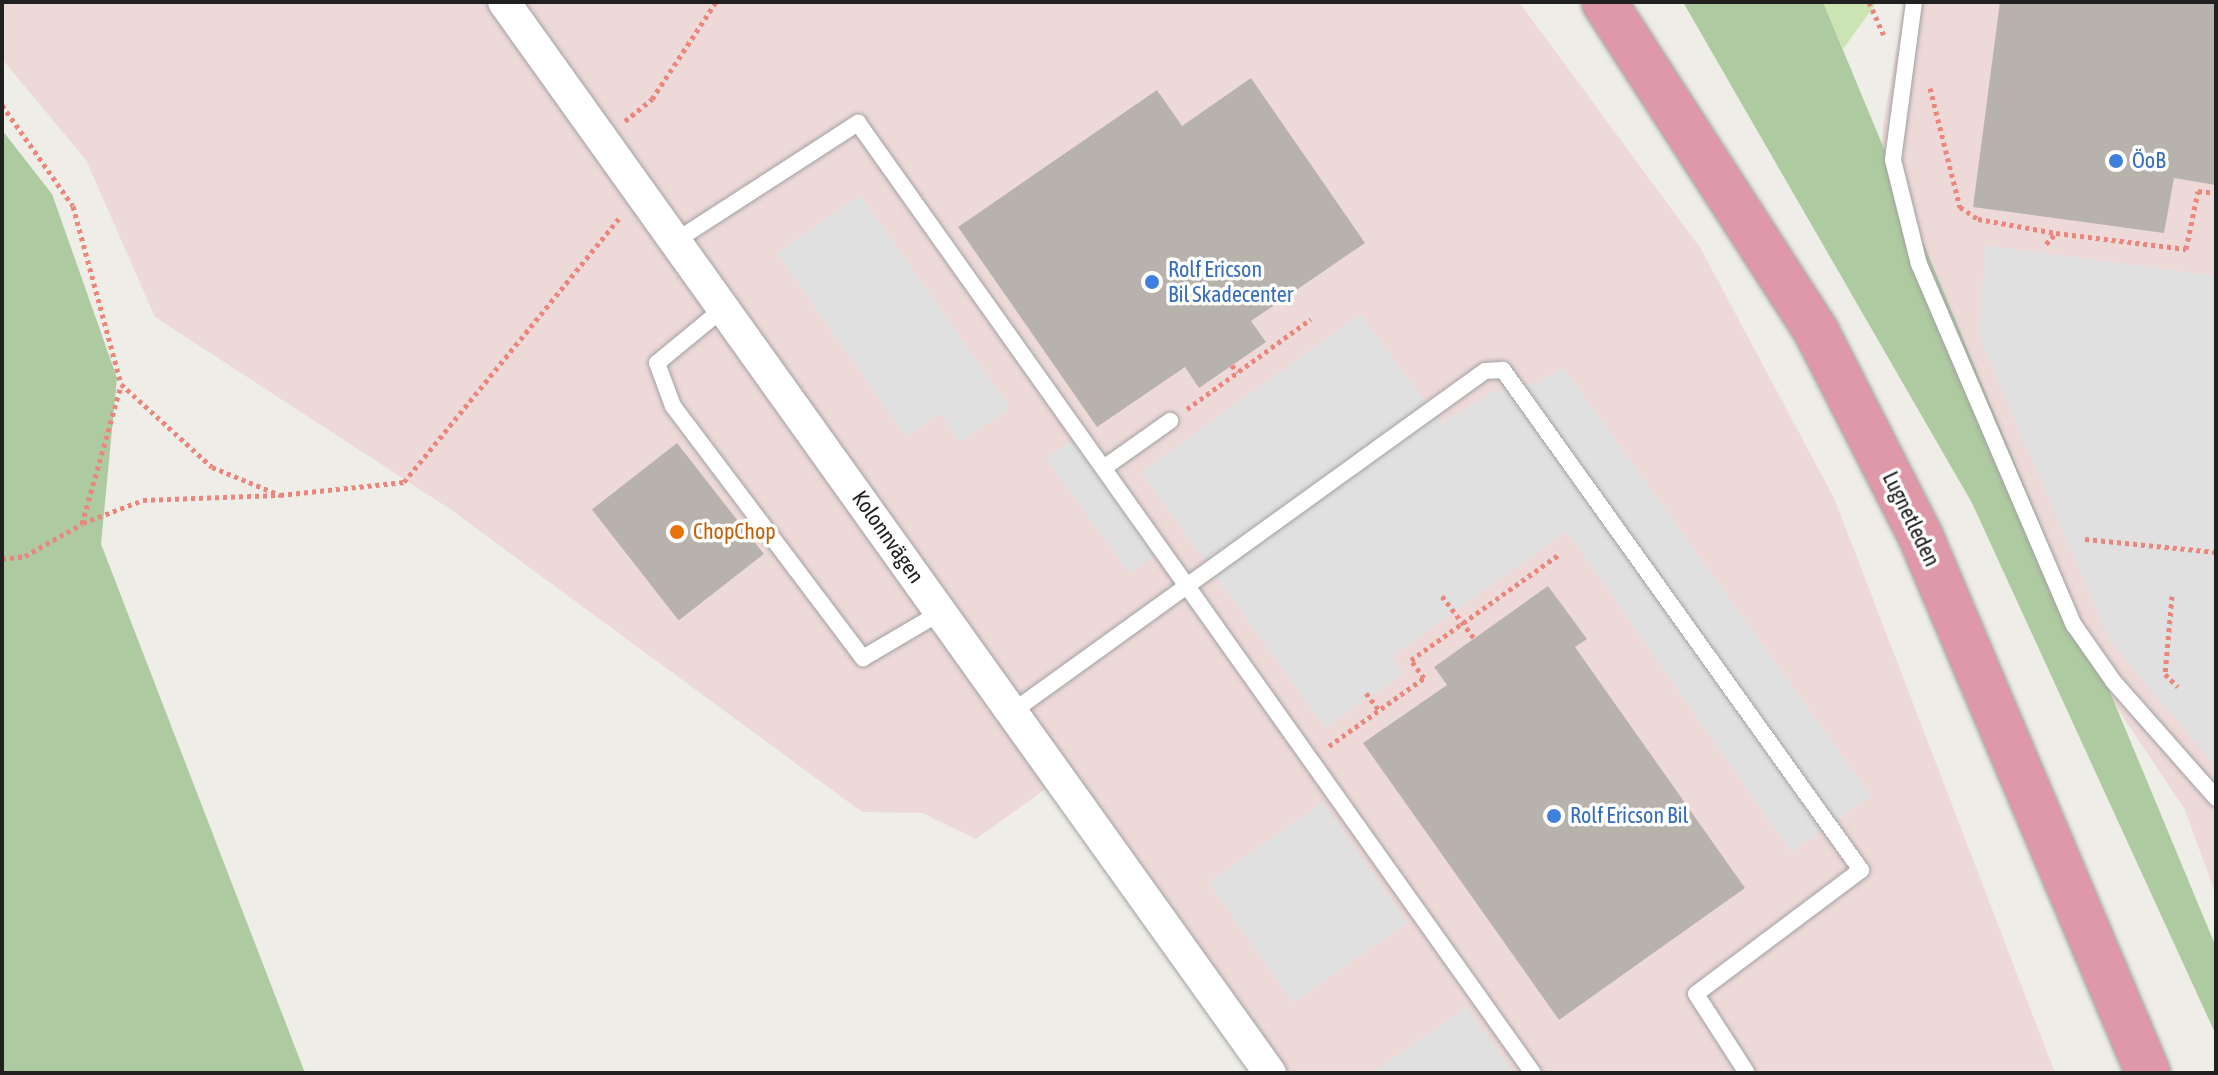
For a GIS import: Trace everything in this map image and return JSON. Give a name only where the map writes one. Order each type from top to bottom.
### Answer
[{"type":"highway","name":"Lugnetleden","points":[[1604,2],[1817,333],[1872,440],[2011,739],[2148,1073]]},
{"type":"street","name":"Kolonnvägen","points":[[504,2],[641,189],[1270,1073]]},
{"type":"lane","points":[[1914,2],[1893,160],[1919,264],[2074,625],[2113,681],[2216,798]]},
{"type":"lane","points":[[677,240],[858,123],[1533,1073]]},
{"type":"lane","points":[[725,307],[657,363],[673,406],[863,658],[941,612]]},
{"type":"lane","points":[[1012,712],[1186,582],[1485,371],[1503,370],[1861,870],[1696,994],[1747,1073]]},
{"type":"lane","points":[[1105,467],[1170,421]]},
{"type":"path","points":[[604,138],[652,99],[716,2]]},
{"type":"path","points":[[1869,2],[1874,22],[1907,55],[1925,67],[1960,207],[1978,219],[2056,233],[2186,249],[2198,191],[2216,193]]},
{"type":"path","points":[[2,105],[73,206],[121,384],[82,524]]},
{"type":"path","points":[[2,559],[25,556],[82,524],[143,500],[280,495],[404,482],[641,189]]},
{"type":"path","points":[[2046,244],[2056,233]]},
{"type":"path","points":[[1170,421],[1311,319]]},
{"type":"path","points":[[1232,365],[1237,373]]},
{"type":"path","points":[[121,384],[212,467],[280,495]]},
{"type":"path","points":[[2085,539],[2216,552]]},
{"type":"path","points":[[1311,759],[1424,678],[1411,660],[1558,555]]},
{"type":"path","points":[[1442,596],[1474,638]]},
{"type":"path","points":[[2172,596],[2165,674],[2178,687]]},
{"type":"path","points":[[1366,693],[1379,710]]},
{"type":"shaded area","points":[[2,2],[1519,2],[1701,249],[1835,500],[2055,1073],[1266,1073],[1276,1055],[1073,769],[976,839],[922,813],[862,812],[450,509],[155,317],[86,160],[2,59]]},
{"type":"shaded area","points":[[1905,2],[2216,2],[2216,895],[2185,810],[2064,628],[1880,193],[1883,125]]},
{"type":"shaded area","points":[[860,195],[1010,408],[960,442],[940,413],[906,437],[777,253]]},
{"type":"shaded area","points":[[1985,245],[2216,276],[2216,767],[2110,641],[1979,337]]},
{"type":"shaded area","points":[[1360,314],[1441,423],[1493,392],[1537,383],[1563,367],[1871,796],[1791,852],[1567,531],[1392,656],[1404,673],[1325,728],[1141,472]]},
{"type":"shaded area","points":[[1080,434],[1163,549],[1129,574],[1046,459]]},
{"type":"shaded area","points":[[1323,802],[1407,922],[1293,1003],[1208,882]]},
{"type":"shaded area","points":[[1467,1007],[1514,1073],[1372,1073]]},
{"type":"green space","points":[[1683,2],[1823,2],[2216,947],[2216,1035],[1972,503]]},
{"type":"green space","points":[[1823,2],[1877,2],[1843,49]]},
{"type":"green space","points":[[2,130],[52,194],[117,378],[101,544],[305,1073],[2,1073]]},
{"type":"building","points":[[2000,2],[2216,2],[2216,185],[2174,178],[2164,233],[1973,207]]},
{"type":"building","name":"Rolf Ericson Bil Skadecenter","points":[[1251,78],[1365,243],[1251,321],[1266,342],[1199,388],[1185,367],[1097,427],[958,227],[1157,90],[1182,126]]},
{"type":"building","name":"ChopChop","points":[[677,443],[764,554],[679,621],[592,509]]},
{"type":"building","name":"Rolf Ericson Bil","points":[[1548,586],[1587,639],[1575,647],[1745,888],[1559,1020],[1363,743],[1447,685],[1434,667]]},
{"type":"place","name":"ÖoB","points":[[2116,161]]},
{"type":"place","name":"Rolf Ericson Bil Skadecenter","points":[[1152,282]]},
{"type":"place","name":"ChopChop","points":[[677,532]]},
{"type":"place","name":"Rolf Ericson Bil","points":[[1554,816]]}]
